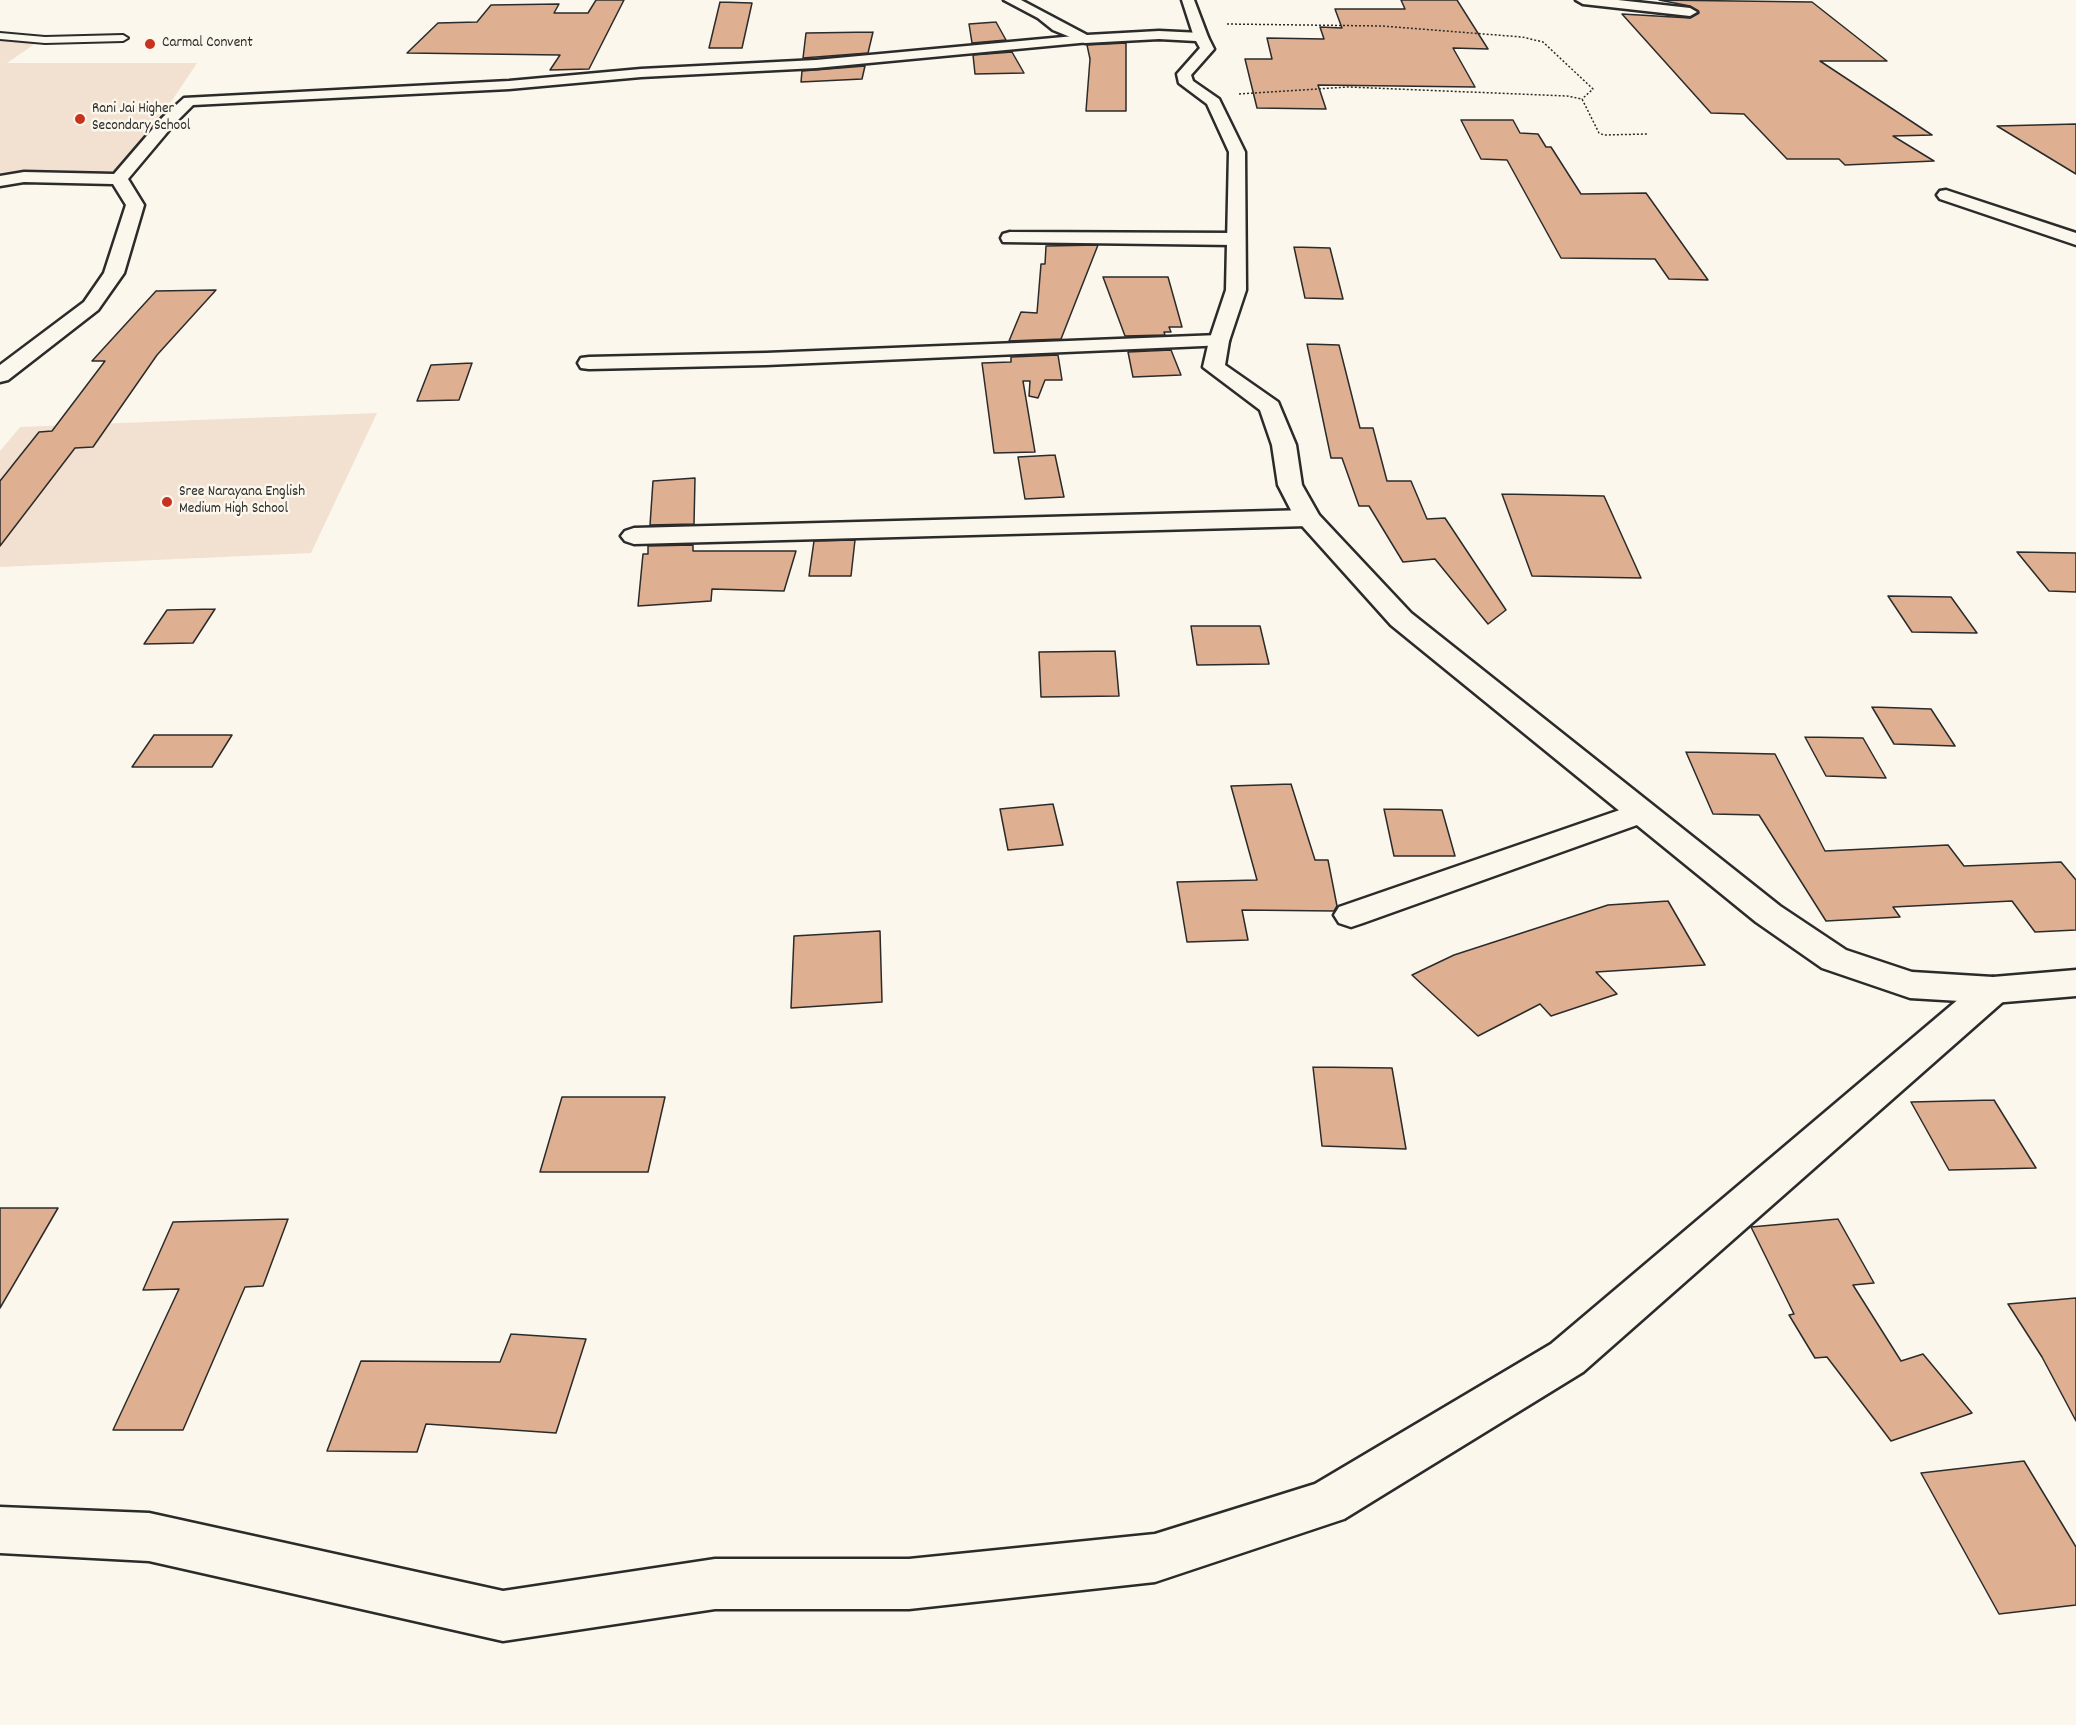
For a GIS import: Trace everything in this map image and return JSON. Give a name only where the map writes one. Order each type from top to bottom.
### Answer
[{"type":"street","points":[[1010,0],[1043,15],[1058,27],[1085,39]]},
{"type":"street","points":[[1188,0],[1207,49],[1184,74],[1186,83],[1214,102],[1238,152],[1236,290],[1219,341],[1214,367],[1270,407],[1284,445],[1290,485],[1308,518],[1401,619],[1768,914],[1834,959],[1910,985],[1993,990],[2076,983]]},
{"type":"street","points":[[1583,0],[1690,12]]},
{"type":"street","points":[[119,179],[169,120],[189,101],[509,85],[641,73],[816,64],[1085,39],[1199,31]]},
{"type":"street","points":[[0,181],[24,177],[119,179]]},
{"type":"street","points":[[0,375],[10,358],[91,306],[114,273],[135,205],[119,179]]},
{"type":"street","points":[[1946,195],[2076,239]]},
{"type":"street","points":[[1010,238],[1235,239]]},
{"type":"street","points":[[589,363],[766,359],[1219,341]]},
{"type":"street","points":[[634,536],[1308,518]]},
{"type":"street","points":[[1351,915],[1640,813]]},
{"type":"street","points":[[0,1530],[149,1537],[503,1616],[716,1584],[909,1584],[1155,1557],[1328,1503],[1567,1358],[1993,990]]},
{"type":"lane","points":[[0,36],[45,40],[123,38]]},
{"type":"path","points":[[1199,31],[1382,26],[1522,38],[1543,42],[1593,89],[1582,99]]},
{"type":"path","points":[[1206,97],[1348,87],[1567,96],[1582,99]]},
{"type":"path","points":[[1582,99],[1599,132],[1604,135],[1648,134]]},
{"type":"shaded area","name":"Rani Jai Higher Secondary School","points":[[0,39],[36,43],[7,63],[197,63],[123,174],[17,174],[0,177]]},
{"type":"shaded area","name":"Sree Narayana English Medium High School","points":[[377,413],[311,553],[0,567],[0,451],[20,427]]},
{"type":"building","points":[[596,0],[624,0],[589,69],[550,70],[560,55],[407,53],[438,23],[477,22],[491,5],[559,4],[554,13],[588,13]]},
{"type":"building","points":[[1401,0],[1457,0],[1488,49],[1453,48],[1475,87],[1318,85],[1326,109],[1257,108],[1245,59],[1272,59],[1267,38],[1324,39],[1320,27],[1342,28],[1335,9],[1405,9]]},
{"type":"building","points":[[1659,0],[1812,2],[1887,61],[1820,61],[1932,135],[1893,136],[1934,161],[1845,165],[1839,159],[1787,159],[1744,114],[1711,113],[1622,14],[1690,18],[1699,13],[1690,6]]},
{"type":"building","points":[[720,2],[752,3],[742,48],[709,48]]},
{"type":"building","points":[[996,22],[1006,40],[972,43],[969,24]]},
{"type":"building","points":[[873,32],[868,53],[803,58],[806,33]]},
{"type":"building","points":[[1126,43],[1126,111],[1086,111],[1090,59],[1087,45]]},
{"type":"building","points":[[1012,52],[1024,73],[975,74],[973,55]]},
{"type":"building","points":[[865,66],[862,79],[801,82],[802,71]]},
{"type":"building","points":[[1461,120],[1513,120],[1520,133],[1538,134],[1546,147],[1551,147],[1581,194],[1646,193],[1708,280],[1669,279],[1655,259],[1561,258],[1507,160],[1481,159]]},
{"type":"building","points":[[2076,124],[2076,174],[1997,126]]},
{"type":"building","points":[[1098,245],[1061,339],[1009,341],[1021,312],[1037,313],[1041,264],[1045,264],[1046,246]]},
{"type":"building","points":[[1294,247],[1330,248],[1343,299],[1305,298]]},
{"type":"building","points":[[1103,277],[1168,277],[1182,327],[1169,327],[1171,332],[1164,332],[1165,335],[1125,336]]},
{"type":"building","points":[[216,290],[157,355],[93,447],[75,448],[0,546],[0,481],[39,432],[52,431],[105,361],[92,361],[156,291]]},
{"type":"building","points":[[1307,344],[1339,345],[1360,428],[1373,428],[1387,481],[1411,481],[1427,519],[1445,518],[1506,610],[1488,624],[1435,559],[1403,562],[1369,506],[1359,506],[1342,458],[1331,458]]},
{"type":"building","points":[[1171,350],[1181,375],[1133,377],[1128,352]]},
{"type":"building","points":[[1058,355],[1062,380],[1045,380],[1038,398],[1029,396],[1030,381],[1023,381],[1035,452],[994,453],[982,363],[1011,362],[1011,357]]},
{"type":"building","points":[[472,363],[459,400],[417,401],[431,365]]},
{"type":"building","points":[[1055,455],[1064,497],[1025,499],[1018,457]]},
{"type":"building","points":[[695,478],[694,524],[650,525],[653,481]]},
{"type":"building","points":[[1502,494],[1604,496],[1641,578],[1532,576]]},
{"type":"building","points":[[855,540],[851,576],[809,576],[814,541]]},
{"type":"building","points":[[693,545],[693,551],[796,551],[784,591],[712,589],[711,601],[638,606],[643,554],[648,554],[648,546]]},
{"type":"building","points":[[2017,552],[2076,553],[2076,592],[2049,591]]},
{"type":"building","points":[[1888,596],[1951,597],[1977,633],[1912,632]]},
{"type":"building","points":[[215,609],[193,643],[144,644],[167,610]]},
{"type":"building","points":[[1191,626],[1260,626],[1269,664],[1197,665]]},
{"type":"building","points":[[1115,651],[1119,696],[1041,697],[1039,652]]},
{"type":"building","points":[[1872,707],[1931,709],[1955,746],[1894,744]]},
{"type":"building","points":[[154,735],[232,735],[212,767],[132,767]]},
{"type":"building","points":[[1805,737],[1863,738],[1886,778],[1826,776]]},
{"type":"building","points":[[1686,752],[1775,754],[1825,851],[1948,845],[1964,866],[2061,862],[2076,880],[2076,930],[2035,932],[2012,901],[1893,907],[1900,917],[1826,921],[1759,815],[1713,814]]},
{"type":"building","points":[[1291,784],[1315,860],[1328,860],[1337,906],[1334,911],[1242,910],[1248,940],[1187,942],[1177,882],[1257,880],[1231,786]]},
{"type":"building","points":[[1053,804],[1063,845],[1008,850],[1000,809]]},
{"type":"building","points":[[1384,809],[1442,810],[1455,856],[1394,856]]},
{"type":"building","points":[[1668,901],[1705,965],[1596,972],[1617,994],[1551,1016],[1540,1004],[1478,1036],[1412,975],[1454,955],[1608,905]]},
{"type":"building","points":[[880,931],[882,1002],[791,1008],[794,936]]},
{"type":"building","points":[[1313,1067],[1392,1068],[1406,1149],[1322,1146]]},
{"type":"building","points":[[562,1097],[665,1097],[648,1172],[540,1172]]},
{"type":"building","points":[[1994,1100],[2036,1168],[1949,1170],[1911,1102]]},
{"type":"building","points":[[0,1208],[58,1208],[0,1308]]},
{"type":"building","points":[[288,1219],[263,1286],[245,1287],[183,1430],[113,1430],[179,1289],[143,1290],[173,1222]]},
{"type":"building","points":[[1838,1219],[1874,1283],[1853,1285],[1901,1361],[1923,1354],[1972,1413],[1891,1441],[1827,1357],[1815,1358],[1789,1315],[1794,1314],[1751,1227]]},
{"type":"building","points":[[2076,1298],[2076,1421],[2042,1357],[2008,1304]]},
{"type":"building","points":[[511,1334],[586,1339],[556,1433],[426,1424],[417,1452],[327,1451],[361,1361],[500,1362]]},
{"type":"building","points":[[2024,1461],[2076,1547],[2076,1605],[1999,1614],[1921,1473]]},
{"type":"place","name":"Carmal Convent","points":[[150,44]]},
{"type":"place","name":"Rani Jai Higher Secondary School","points":[[80,119]]},
{"type":"place","name":"Sree Narayana English Medium High School","points":[[167,502]]}]
